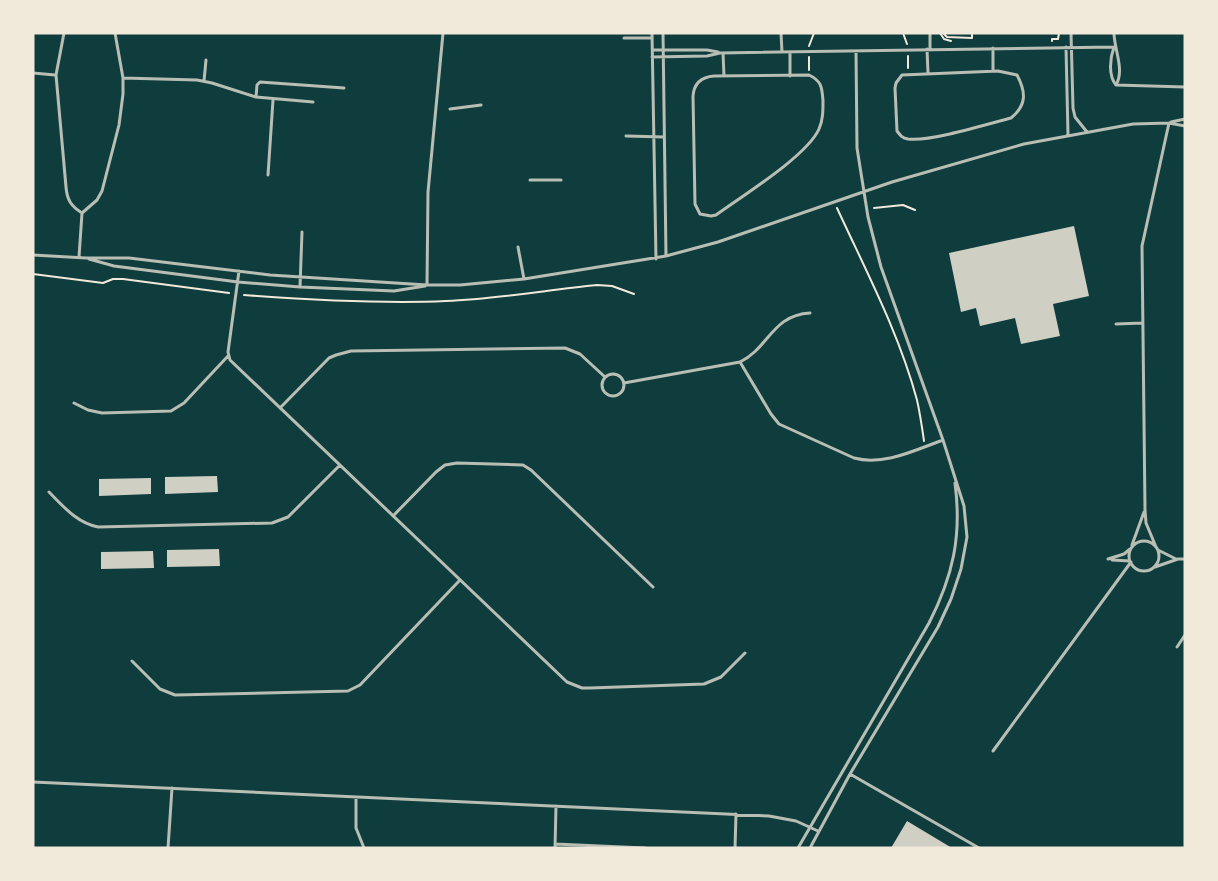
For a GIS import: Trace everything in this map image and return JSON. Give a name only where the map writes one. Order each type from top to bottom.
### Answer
[{"type":"lane","points":[[64,33],[56,75],[67,198],[73,207],[82,213]]},
{"type":"lane","points":[[79,258],[82,213],[97,200],[102,191],[122,110],[123,78],[115,33]]},
{"type":"lane","points":[[427,285],[428,192],[443,33]]},
{"type":"lane","points":[[652,33],[656,259]]},
{"type":"lane","points":[[663,33],[666,256]]},
{"type":"lane","points":[[782,33],[782,52]]},
{"type":"lane","points":[[928,73],[930,33]]},
{"type":"lane","points":[[1071,33],[1073,108],[1075,117],[1086,132]]},
{"type":"lane","points":[[1114,33],[1111,78],[1116,85]]},
{"type":"lane","points":[[624,38],[652,38]]},
{"type":"lane","points":[[1066,47],[1068,135]]},
{"type":"lane","points":[[652,57],[707,56],[722,53],[1114,47]]},
{"type":"lane","points":[[1114,47],[1119,58],[1119,80],[1116,85]]},
{"type":"lane","points":[[993,48],[993,71]]},
{"type":"lane","points":[[652,50],[707,50],[722,53]]},
{"type":"lane","points":[[810,848],[850,774],[938,627],[961,569],[967,537],[964,506],[943,440],[881,267],[868,217],[855,125],[856,51]]},
{"type":"lane","points":[[790,52],[790,76]]},
{"type":"lane","points":[[722,53],[724,76]]},
{"type":"lane","points":[[204,81],[206,60]]},
{"type":"lane","points":[[1008,72],[1017,75],[1023,86],[1023,103],[1019,111],[1011,118],[930,137],[904,138],[896,126],[896,82],[902,75],[928,73],[1008,72]]},
{"type":"lane","points":[[33,73],[56,75]]},
{"type":"lane","points":[[809,75],[822,85],[823,111],[813,138],[787,163],[716,215],[705,216],[696,210],[695,204],[694,88],[698,81],[705,77],[724,76],[809,75]]},
{"type":"lane","points":[[123,78],[204,81],[256,97],[313,102]]},
{"type":"lane","points":[[256,97],[257,85],[260,82],[344,88]]},
{"type":"lane","points":[[1116,85],[1185,87]]},
{"type":"lane","points":[[268,175],[273,100]]},
{"type":"lane","points":[[450,109],[480,105]]},
{"type":"lane","points":[[1169,123],[1185,119]]},
{"type":"lane","points":[[1152,567],[1158,559],[1146,523],[1145,510],[1143,234],[1169,123]]},
{"type":"lane","points":[[33,255],[129,258],[300,278],[427,285],[460,285],[524,279],[656,259],[718,242],[892,182],[995,152],[1068,135],[1133,124],[1169,123],[1185,126]]},
{"type":"lane","points":[[626,136],[664,137]]},
{"type":"lane","points":[[530,180],[561,180]]},
{"type":"lane","points":[[300,287],[302,232]]},
{"type":"lane","points":[[518,247],[524,279]]},
{"type":"lane","points":[[86,258],[114,266],[238,282],[300,287],[394,291],[427,285]]},
{"type":"lane","points":[[74,403],[102,414],[171,411],[184,403],[228,356],[239,272]]},
{"type":"lane","points":[[624,383],[740,362],[752,355],[783,321],[791,316],[810,313]]},
{"type":"lane","points":[[1116,324],[1143,323]]},
{"type":"lane","points":[[280,408],[329,358],[351,351],[565,348],[580,354],[604,377]]},
{"type":"lane","points":[[228,356],[567,682],[582,688],[704,684],[721,677],[745,653]]},
{"type":"lane","points":[[740,362],[771,414],[785,428],[867,461],[880,461],[943,440]]},
{"type":"lane","points":[[612,373],[624,383],[620,394],[608,395],[602,389],[601,384],[604,377],[612,373]]},
{"type":"lane","points":[[393,516],[445,465],[457,463],[523,465],[531,470],[653,587]]},
{"type":"lane","points":[[49,492],[82,523],[98,528],[272,523],[288,517],[340,465]]},
{"type":"lane","points":[[798,848],[943,596],[958,536],[958,506],[954,475]]},
{"type":"lane","points":[[993,751],[1130,562],[1131,548],[1145,510]]},
{"type":"lane","points":[[1178,559],[1147,541],[1141,541],[1124,554],[1108,559],[1130,562],[1143,570],[1185,559]]},
{"type":"lane","points":[[132,661],[160,689],[175,695],[348,691],[360,685],[460,580]]},
{"type":"lane","points":[[1177,646],[1185,635]]},
{"type":"lane","points":[[850,774],[979,848]]},
{"type":"lane","points":[[33,782],[736,814],[783,817],[818,831]]},
{"type":"lane","points":[[168,848],[172,788]]},
{"type":"lane","points":[[356,797],[356,828],[364,848]]},
{"type":"lane","points":[[556,806],[555,846],[645,848]]},
{"type":"lane","points":[[735,848],[736,814]]},
{"type":"path","points":[[943,33],[947,37],[972,38],[972,33]]},
{"type":"path","points":[[835,203],[882,302],[899,346],[917,400],[925,446]]},
{"type":"path","points":[[877,207],[903,205],[915,210]]},
{"type":"path","points":[[558,274],[561,290]]},
{"type":"building","points":[[1074,226],[1089,296],[1053,304],[1060,336],[1021,344],[1015,318],[980,326],[976,308],[961,312],[949,253]]},
{"type":"building","points":[[217,476],[218,492],[165,494],[165,477]]},
{"type":"building","points":[[151,478],[151,494],[99,496],[99,479]]},
{"type":"building","points":[[219,549],[220,566],[167,567],[167,550]]},
{"type":"building","points":[[153,551],[154,568],[101,569],[101,552]]},
{"type":"building","points":[[907,821],[952,848],[891,848]]}]
